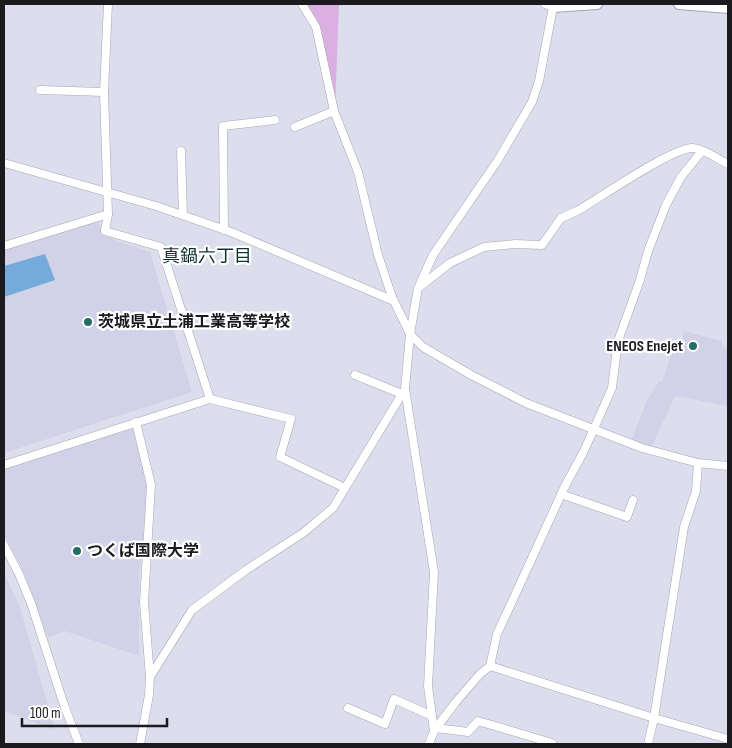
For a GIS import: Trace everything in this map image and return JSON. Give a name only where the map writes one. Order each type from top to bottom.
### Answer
[{"type":"street","points":[[108,4],[104,92],[108,193],[106,231],[161,247],[210,399]]},
{"type":"street","points":[[302,4],[316,27],[334,111],[358,172],[378,255],[394,301],[410,334],[423,347],[473,376],[526,403],[642,448],[698,463],[728,466]]},
{"type":"street","points":[[435,729],[428,686],[434,572],[404,392],[410,334],[418,288],[433,255],[498,160],[532,102],[539,81],[549,5],[597,4]]},
{"type":"street","points":[[679,4],[728,8]]},
{"type":"street","points":[[40,90],[104,92]]},
{"type":"street","points":[[295,127],[334,111]]},
{"type":"street","points":[[224,230],[223,126],[276,120]]},
{"type":"street","points":[[418,288],[450,263],[484,247],[515,244],[542,245],[561,218],[577,211],[671,154],[692,148],[728,164]]},
{"type":"street","points":[[181,151],[183,215]]},
{"type":"street","points":[[429,744],[435,729],[480,674],[490,666],[497,634],[612,388],[618,341],[662,214],[681,177],[702,151]]},
{"type":"street","points":[[4,163],[183,215],[224,230],[394,301]]},
{"type":"street","points":[[4,246],[108,214]]},
{"type":"street","points":[[355,375],[404,392]]},
{"type":"street","points":[[150,677],[192,610],[246,570],[303,533],[333,508],[404,392]]},
{"type":"street","points":[[4,465],[210,399],[291,419],[280,457],[345,488]]},
{"type":"street","points":[[136,422],[151,485],[144,602],[150,677],[149,695],[140,744]]},
{"type":"street","points":[[648,744],[654,718],[684,527],[696,491],[698,463]]},
{"type":"street","points":[[561,494],[627,517],[633,500]]},
{"type":"street","points":[[4,545],[31,603],[78,744]]},
{"type":"street","points":[[490,666],[654,718],[728,739]]},
{"type":"street","points":[[348,708],[385,724],[394,699],[432,716]]},
{"type":"street","points":[[435,729],[468,732],[478,721],[552,743]]},
{"type":"shaded area","points":[[306,4],[339,4],[335,109]]},
{"type":"shaded area","name":"茨城県立土浦工業高等学校","points":[[97,218],[104,236],[150,252],[192,392],[4,453],[4,248]]},
{"type":"shaded area","name":"ENEOS EneJet","points":[[684,331],[722,341],[722,347],[728,348],[728,406],[675,396],[651,448],[631,442],[646,402],[659,381],[662,382],[674,347],[680,348]]},
{"type":"shaded area","name":"つくば国際大学","points":[[133,425],[143,464],[147,493],[139,578],[139,656],[65,631],[48,637],[21,566],[4,535],[4,468]]},
{"type":"shaded area","points":[[4,573],[20,607],[55,730],[4,711]]},
{"type":"water","points":[[45,254],[55,280],[4,297],[4,266]]},
{"type":"place","name":"茨城県立土浦工業高等学校","points":[[88,322]]},
{"type":"place","name":"ENEOS EneJet","points":[[693,346]]},
{"type":"place","name":"つくば国際大学","points":[[77,551]]},
{"type":"district","name":"真鍋六丁目","points":[[207,256]]}]
